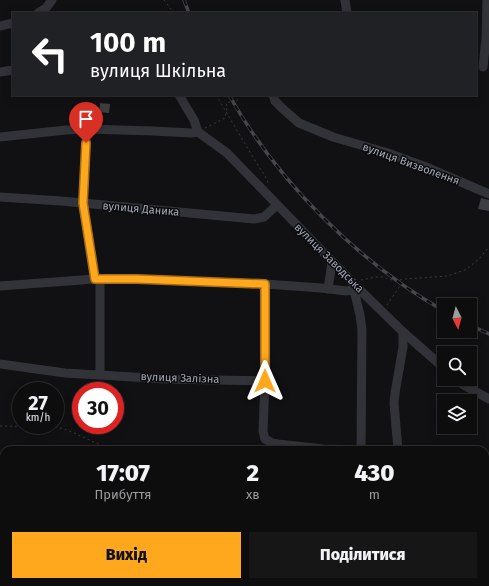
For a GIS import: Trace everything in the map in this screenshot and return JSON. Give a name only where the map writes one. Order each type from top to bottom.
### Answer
[{"type":"street","points":[[40,12],[46,8],[52,0]]},
{"type":"street","points":[[345,0],[348,12]]},
{"type":"street","points":[[483,67],[486,38],[487,0]]},
{"type":"street","points":[[0,26],[12,23]]},
{"type":"street","points":[[0,72],[12,70]]},
{"type":"street","points":[[0,137],[87,129],[198,132],[194,120],[179,96]]},
{"type":"street","name":"вулиця Визволення","points":[[273,96],[275,101],[282,110],[299,123],[332,137],[388,153],[489,194]]},
{"type":"street","points":[[87,129],[83,203],[97,279],[100,375]]},
{"type":"street","name":"вулиця Заводська","points":[[198,132],[227,153],[354,286],[437,362]]},
{"type":"street","name":"вулиця Даника","points":[[0,197],[61,201],[254,219],[264,217],[277,205]]},
{"type":"street","points":[[328,289],[332,262]]},
{"type":"street","points":[[0,286],[97,279],[265,284],[346,291],[354,286],[362,330],[361,446]]},
{"type":"street","points":[[265,284],[265,381],[263,435],[268,442],[281,446]]},
{"type":"street","points":[[398,446],[394,403],[403,347],[403,332]]},
{"type":"street","name":"вулиця Залізна","points":[[0,364],[65,373],[167,379],[265,381]]},
{"type":"street","points":[[466,386],[489,399]]},
{"type":"path","points":[[164,0],[173,12]]},
{"type":"path","points":[[217,96],[265,176],[271,190]]},
{"type":"path","points":[[198,132],[225,118],[227,108],[226,103],[229,102],[232,104],[237,101],[238,96]]},
{"type":"path","points":[[354,286],[376,277],[383,277],[395,281],[447,276],[465,270],[479,259],[489,247]]},
{"type":"path","points":[[382,311],[404,279]]},
{"type":"path","points":[[0,426],[56,427],[64,429],[102,446]]},
{"type":"building","points":[[100,103],[110,104],[109,113],[99,112]]},
{"type":"building","points":[[481,198],[489,200],[489,211],[478,209]]},
{"type":"railway","points":[[184,0],[189,12]]},
{"type":"railway","points":[[230,96],[271,159],[296,189],[323,217],[351,244],[381,269],[437,307]]},
{"type":"railway","points":[[477,328],[489,334]]},
{"type":"route","points":[[86,143],[83,203],[95,279],[137,279],[265,284],[265,381]]}]
